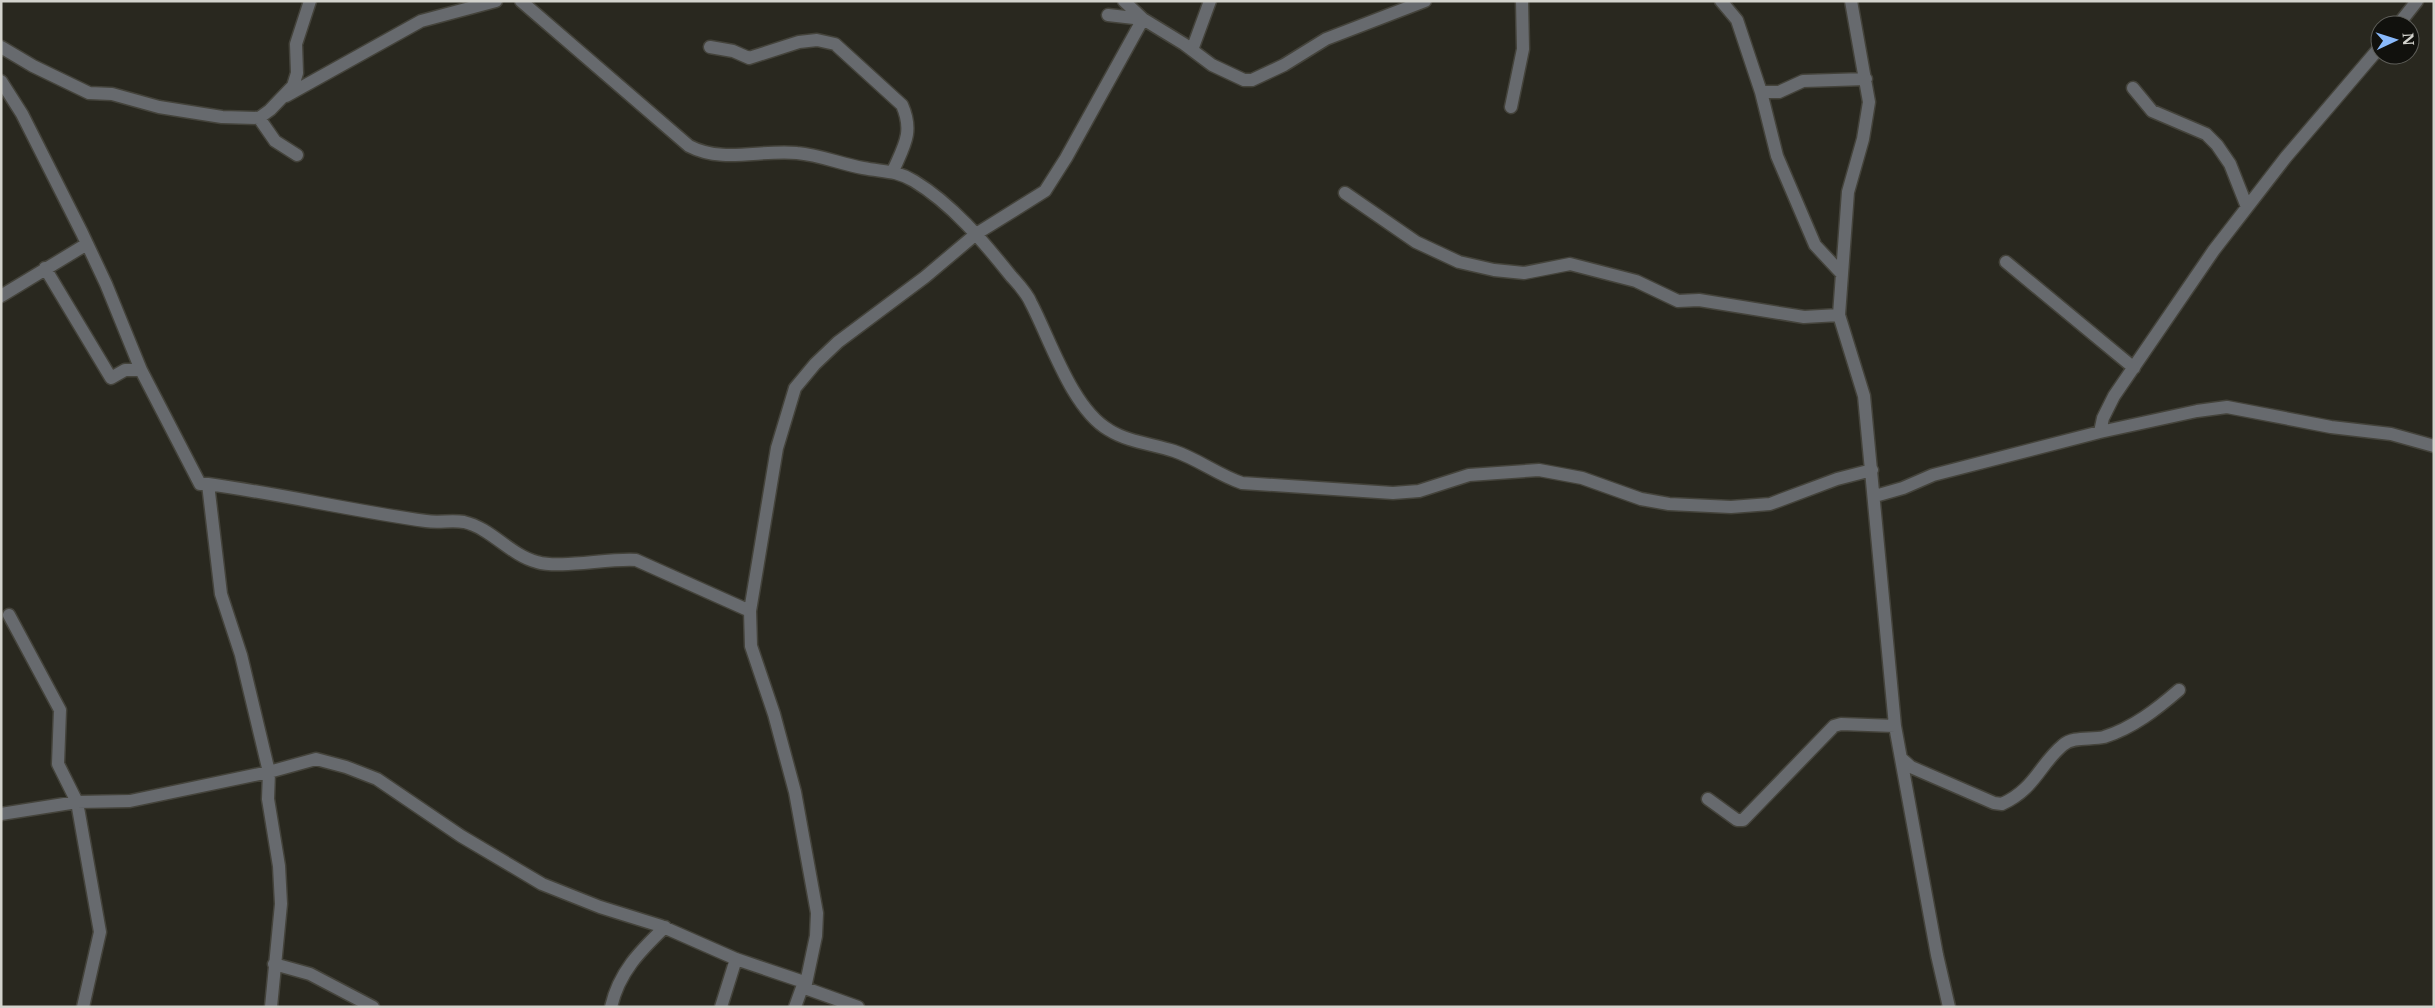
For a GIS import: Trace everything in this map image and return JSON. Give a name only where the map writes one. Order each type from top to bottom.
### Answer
[{"type":"street","points":[[1,47],[33,66],[89,93],[112,94],[159,107],[222,117],[259,118],[292,86],[297,73],[296,44],[310,1]]},
{"type":"street","points":[[276,102],[421,21],[496,1]]},
{"type":"street","points":[[522,1],[689,146],[703,153],[746,156],[797,153],[865,169],[893,171],[913,180],[939,197],[976,234],[1030,300],[1056,360],[1074,391],[1092,415],[1109,430],[1176,451],[1226,478],[1242,483],[1393,493],[1419,491],[1469,475],[1539,470],[1582,478],[1642,499],[1670,504],[1731,508],[1770,504],[1837,479],[1872,470]]},
{"type":"street","points":[[1124,1],[1143,19],[1226,73],[1244,80],[1252,80],[1284,65],[1326,39],[1425,1]]},
{"type":"street","points":[[1192,50],[1210,1]]},
{"type":"street","points":[[1511,107],[1523,49],[1522,1]]},
{"type":"street","points":[[1721,1],[1737,20],[1761,92],[1778,156],[1815,245],[1842,274]]},
{"type":"street","points":[[1851,1],[1866,80],[1868,102],[1863,139],[1848,192],[1839,315],[1864,396],[1896,726],[1937,955],[1949,1007]]},
{"type":"street","points":[[2406,15],[2417,1]]},
{"type":"street","points":[[1108,15],[1143,19]]},
{"type":"street","points":[[795,1007],[805,985],[816,936],[816,913],[795,792],[774,714],[751,646],[750,611],[777,448],[795,388],[815,364],[838,342],[918,282],[976,234],[1045,191],[1066,158],[1143,19]]},
{"type":"street","points":[[710,47],[733,51],[749,58],[799,42],[817,40],[836,44],[902,105],[907,117],[907,139],[893,171]]},
{"type":"street","points":[[2100,432],[2103,418],[2114,396],[2214,250],[2286,157],[2370,59]]},
{"type":"street","points":[[1761,92],[1779,92],[1803,81],[1866,80]]},
{"type":"street","points":[[1,81],[22,114],[87,244],[106,284],[141,370],[200,484],[264,491],[428,522],[463,522],[477,526],[517,554],[537,562],[552,564],[616,558],[636,560],[750,611]]},
{"type":"street","points":[[2133,88],[2152,111],[2206,134],[2217,145],[2230,164],[2247,207]]},
{"type":"street","points":[[259,118],[275,141],[297,155]]},
{"type":"street","points":[[1345,193],[1416,242],[1459,262],[1494,270],[1524,273],[1570,264],[1636,281],[1678,301],[1699,300],[1804,317],[1839,315]]},
{"type":"street","points":[[1,296],[87,244]]},
{"type":"street","points":[[2006,262],[2134,368]]},
{"type":"street","points":[[45,268],[111,378],[125,370],[141,370]]},
{"type":"street","points":[[1875,496],[1903,488],[1933,475],[2100,432],[2197,411],[2227,407],[2331,427],[2391,434],[2434,446]]},
{"type":"street","points":[[208,484],[221,594],[241,655],[269,772],[268,799],[279,866],[281,904],[279,946],[274,964],[271,1007]]},
{"type":"street","points":[[9,615],[60,710],[58,764],[77,802],[100,932],[83,1007]]},
{"type":"street","points":[[1902,759],[1911,767],[1994,803],[2002,804],[2032,784],[2063,745],[2071,741],[2103,737],[2114,733],[2152,714],[2179,690]]},
{"type":"street","points":[[1708,799],[1737,820],[1743,820],[1834,726],[1840,724],[1896,726]]},
{"type":"street","points":[[1,814],[77,802],[130,801],[269,772],[316,759],[346,767],[377,779],[461,836],[542,884],[600,907],[665,927],[736,959],[858,1007]]},
{"type":"street","points":[[612,1007],[621,977],[630,963],[665,927]]},
{"type":"street","points":[[721,1007],[736,959]]},
{"type":"street","points":[[274,964],[310,974],[373,1007]]}]
